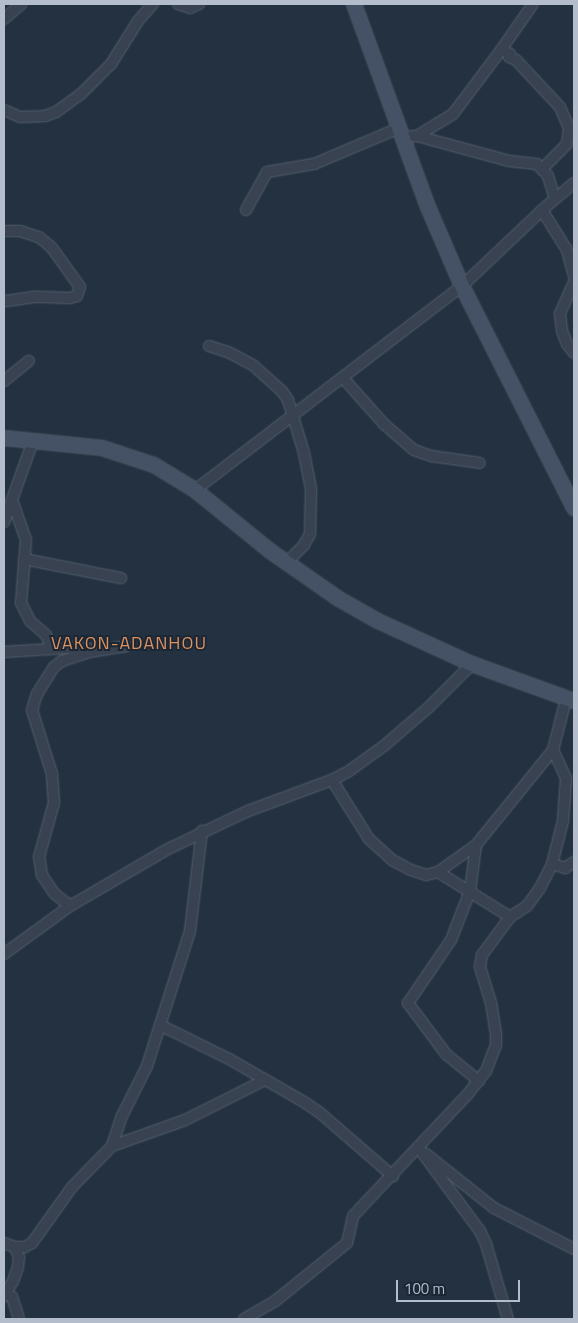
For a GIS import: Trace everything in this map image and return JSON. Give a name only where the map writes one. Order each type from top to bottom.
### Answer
[{"type":"main road","points":[[354,4],[428,207],[462,286],[574,508]]},
{"type":"main road","points":[[4,438],[102,448],[154,465],[195,490],[286,563],[332,595],[378,621],[472,664],[570,700]]},
{"type":"street","points":[[4,19],[21,4]]},
{"type":"street","points":[[4,110],[20,117],[45,116],[56,112],[82,94],[111,64],[138,21],[153,4]]},
{"type":"street","points":[[178,4],[190,8],[199,4]]},
{"type":"street","points":[[417,136],[453,114],[502,50],[533,4]]},
{"type":"street","points":[[502,50],[510,54],[508,57],[516,60],[560,106],[568,128],[566,144],[542,169]]},
{"type":"street","points":[[246,210],[267,172],[314,164],[401,132],[509,161],[536,164],[542,169],[552,184],[555,199]]},
{"type":"street","points":[[195,490],[462,286],[542,210],[574,183]]},
{"type":"street","points":[[542,210],[567,250],[574,276]]},
{"type":"street","points":[[4,231],[20,231],[39,237],[52,248],[80,287],[77,296],[70,298],[34,297],[4,301]]},
{"type":"street","points":[[574,282],[560,314],[562,331],[567,344],[574,353]]},
{"type":"street","points":[[209,346],[230,353],[254,366],[282,391],[288,400],[304,454],[311,490],[310,534],[304,545],[286,563]]},
{"type":"street","points":[[4,381],[29,360]]},
{"type":"street","points":[[343,378],[384,424],[414,450],[430,456],[480,463]]},
{"type":"street","points":[[4,522],[33,441]]},
{"type":"street","points":[[12,500],[26,540],[21,603],[30,621],[46,635],[52,648]]},
{"type":"street","points":[[24,558],[121,578]]},
{"type":"street","points":[[70,906],[54,893],[42,875],[39,857],[54,804],[52,774],[32,710],[37,694],[54,667],[62,661],[96,651],[127,646]]},
{"type":"street","points":[[4,652],[83,647],[96,651]]},
{"type":"street","points":[[4,954],[70,906],[202,831],[248,811],[332,780],[349,771],[385,745],[446,692],[472,664]]},
{"type":"street","points":[[332,780],[369,839],[392,860],[426,875],[438,872],[476,845],[553,750],[570,700]]},
{"type":"street","points":[[244,1319],[274,1302],[347,1243],[353,1216],[393,1176],[486,1071],[493,1054],[496,1034],[491,1003],[480,967],[482,955],[510,917],[527,906],[540,888],[552,864],[563,821],[566,778],[553,750]]},
{"type":"street","points":[[4,1244],[25,1247],[32,1243],[72,1187],[112,1146],[122,1116],[147,1066],[193,917],[202,831]]},
{"type":"street","points":[[476,845],[470,892],[451,940],[408,1003],[446,1054],[479,1080]]},
{"type":"street","points":[[552,864],[565,868],[574,862]]},
{"type":"street","points":[[438,872],[510,917]]},
{"type":"street","points":[[160,1025],[265,1080],[319,1112],[393,1176]]},
{"type":"street","points":[[112,1146],[185,1120],[265,1080]]},
{"type":"street","points":[[418,1147],[494,1208],[574,1249]]},
{"type":"street","points":[[418,1147],[480,1231],[486,1244],[508,1319]]},
{"type":"street","points":[[15,1247],[19,1257],[18,1267],[14,1281],[5,1295],[12,1297],[19,1319]]},
{"type":"district","name":"VAKON-ADANHOU","points":[[129,643]]}]
